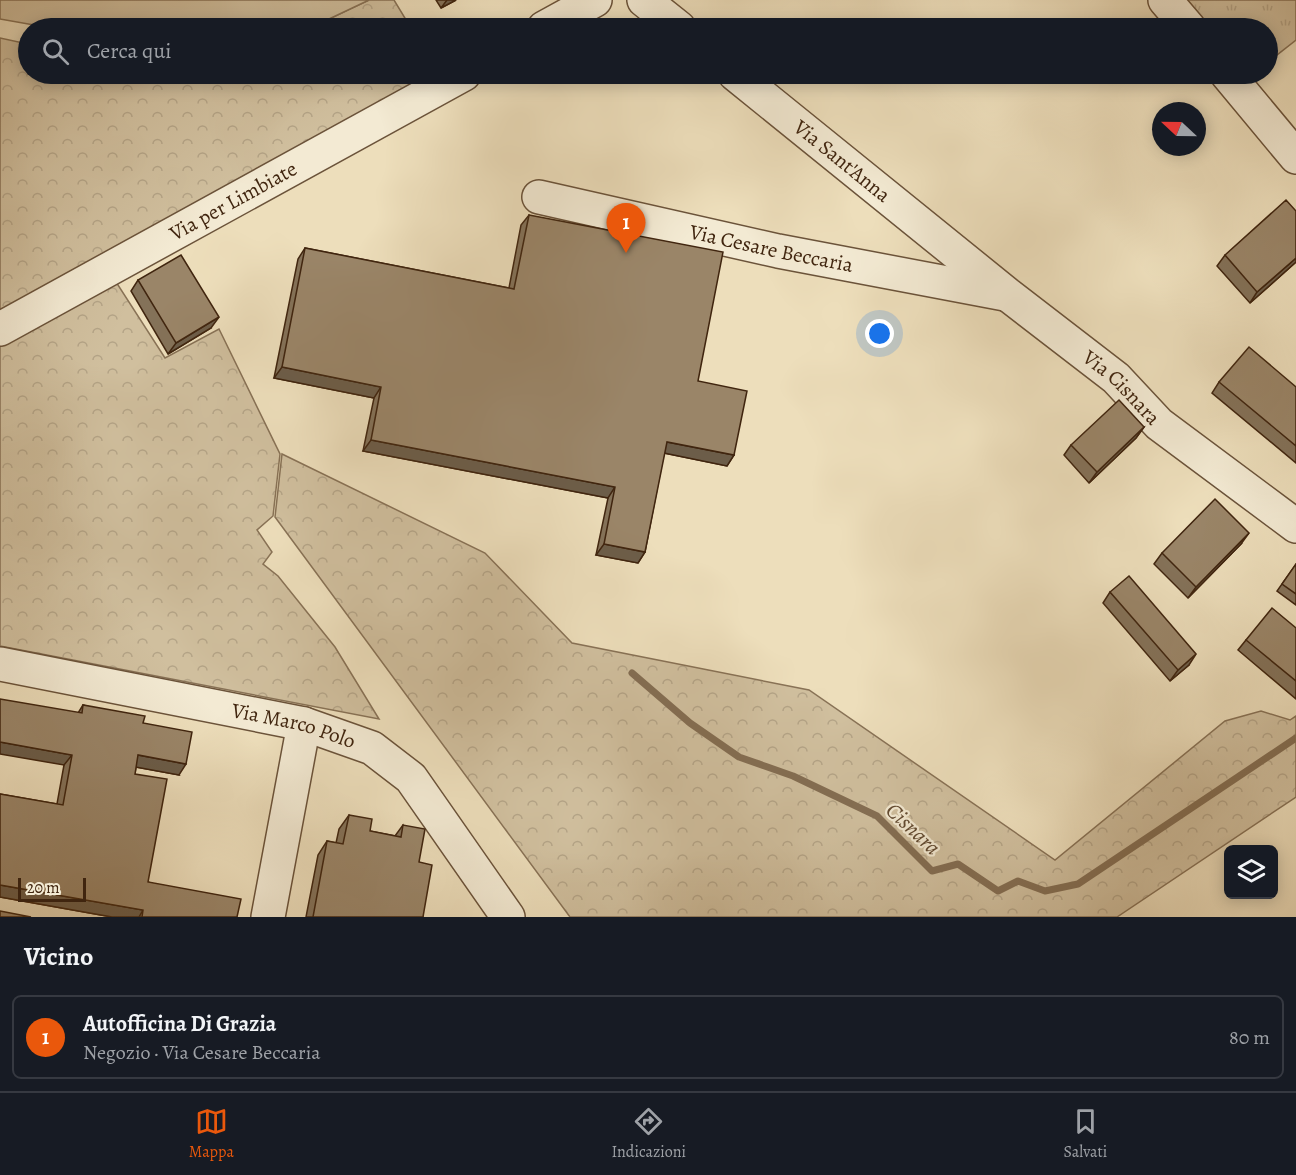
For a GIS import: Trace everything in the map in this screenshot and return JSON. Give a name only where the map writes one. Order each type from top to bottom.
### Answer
[{"type":"street","points":[[562,18],[595,0]]},
{"type":"street","points":[[644,0],[666,18]]},
{"type":"street","points":[[1165,0],[1180,18]]},
{"type":"street","name":"Via per Limbiate","points":[[0,330],[446,84]]},
{"type":"street","name":"Via Sant'Anna","points":[[747,84],[950,248]]},
{"type":"street","points":[[1235,84],[1296,157]]},
{"type":"street","name":"Via Cesare Beccaria","points":[[539,196],[778,251],[1007,294]]},
{"type":"street","name":"Via Cisnara","points":[[950,248],[1116,378],[1159,424],[1296,526]]},
{"type":"street","name":"Via Marco Polo","points":[[0,664],[304,724],[372,748],[411,778],[508,917]]},
{"type":"street","points":[[268,917],[304,724]]},
{"type":"green space","points":[[0,0],[369,0],[331,18],[18,18],[18,22],[0,19]]},
{"type":"green space","points":[[369,0],[394,0],[405,18],[331,18]]},
{"type":"green space","points":[[1182,0],[1296,0],[1296,40],[1278,54],[1278,18],[1197,18]]},
{"type":"green space","points":[[0,38],[18,42],[18,84],[420,84],[107,268],[165,358],[219,329],[280,454],[273,516],[257,530],[272,552],[263,564],[278,576],[335,647],[379,719],[0,646]]},
{"type":"green space","points":[[282,454],[485,553],[572,643],[809,690],[1055,860],[1225,721],[1261,711],[1290,720],[1296,716],[1296,797],[1117,917],[570,917],[275,517]]},
{"type":"building","points":[[1286,200],[1296,211],[1296,258],[1257,292],[1225,255]]},
{"type":"building","points":[[529,215],[723,252],[698,381],[747,391],[734,455],[667,442],[645,552],[604,544],[615,487],[371,440],[381,387],[282,367],[305,248],[514,289]]},
{"type":"building","points":[[181,255],[219,317],[176,343],[138,280]]},
{"type":"building","points":[[1249,347],[1296,387],[1296,446],[1219,382]]},
{"type":"building","points":[[1119,400],[1144,427],[1097,472],[1071,445]]},
{"type":"building","points":[[1215,499],[1249,533],[1196,587],[1162,553]]},
{"type":"building","points":[[1296,564],[1296,594],[1282,584]]},
{"type":"building","points":[[1129,576],[1196,654],[1178,670],[1110,592]]},
{"type":"building","points":[[1272,608],[1296,628],[1296,681],[1246,640]]},
{"type":"building","points":[[0,699],[82,713],[83,705],[145,716],[143,723],[192,732],[186,764],[138,755],[135,774],[167,779],[148,882],[241,899],[237,917],[142,917],[143,910],[0,885],[0,794],[63,805],[72,755],[0,742]]},
{"type":"building","points":[[349,815],[372,819],[370,831],[401,837],[403,825],[425,829],[419,862],[432,865],[423,917],[313,917],[327,841],[343,844]]},
{"type":"building","points":[[0,911],[31,917],[0,917]]},
{"type":"waterway","name":"Cisnara","points":[[632,673],[690,723],[739,757],[793,776],[877,816],[932,871],[958,864],[998,891],[1018,881],[1045,891],[1078,884],[1296,738]]},
{"type":"place","name":"Autofficina Di Grazia","points":[[626,253]]}]
